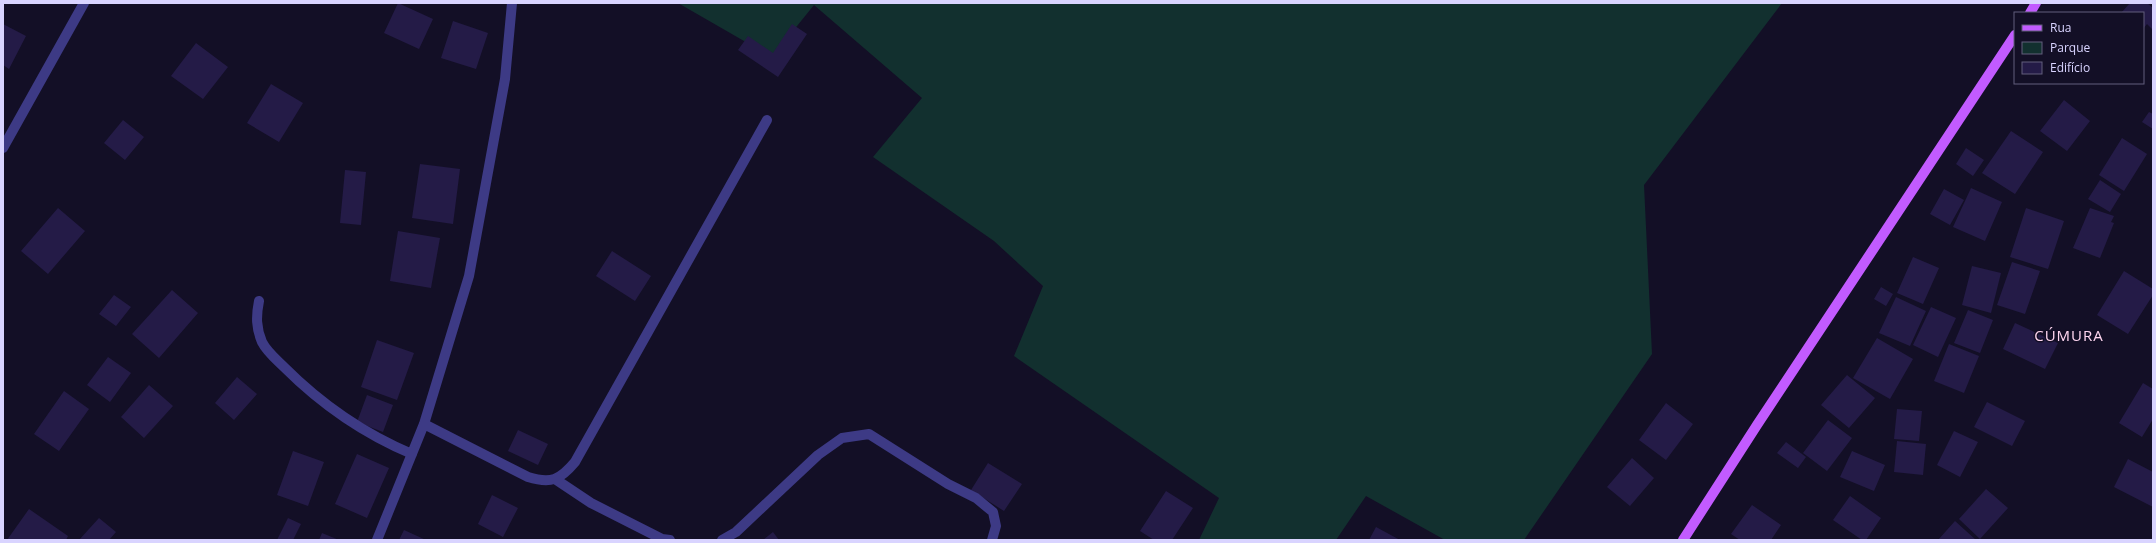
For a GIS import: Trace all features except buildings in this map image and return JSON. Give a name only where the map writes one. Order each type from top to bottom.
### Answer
[{"type":"main road","points":[[2031,12],[2036,3]]},
{"type":"main road","points":[[1683,540],[1757,424],[2014,37]]},
{"type":"street","points":[[4,144],[84,3]]},
{"type":"street","points":[[377,540],[424,424],[469,276],[505,79],[512,3]]},
{"type":"street","points":[[424,424],[528,477],[541,481],[555,479],[565,474],[575,462],[767,120]]},
{"type":"street","points":[[259,301],[256,316],[257,330],[263,344],[300,383],[353,425],[376,438],[412,454]]},
{"type":"street","points":[[722,540],[736,532],[818,455],[842,438],[868,434],[948,484],[976,498],[993,512],[996,526],[992,540]]},
{"type":"street","points":[[555,479],[591,502],[662,539],[670,540]]},
{"type":"green space","points":[[678,3],[1782,3],[1644,185],[1652,354],[1524,540],[1445,540],[1366,496],[1336,540],[1199,540],[1219,498],[1014,356],[1043,286],[994,241],[873,157],[922,98],[814,5],[772,57]]},
{"type":"district","name":"CÚMURA","points":[[2069,336]]}]
